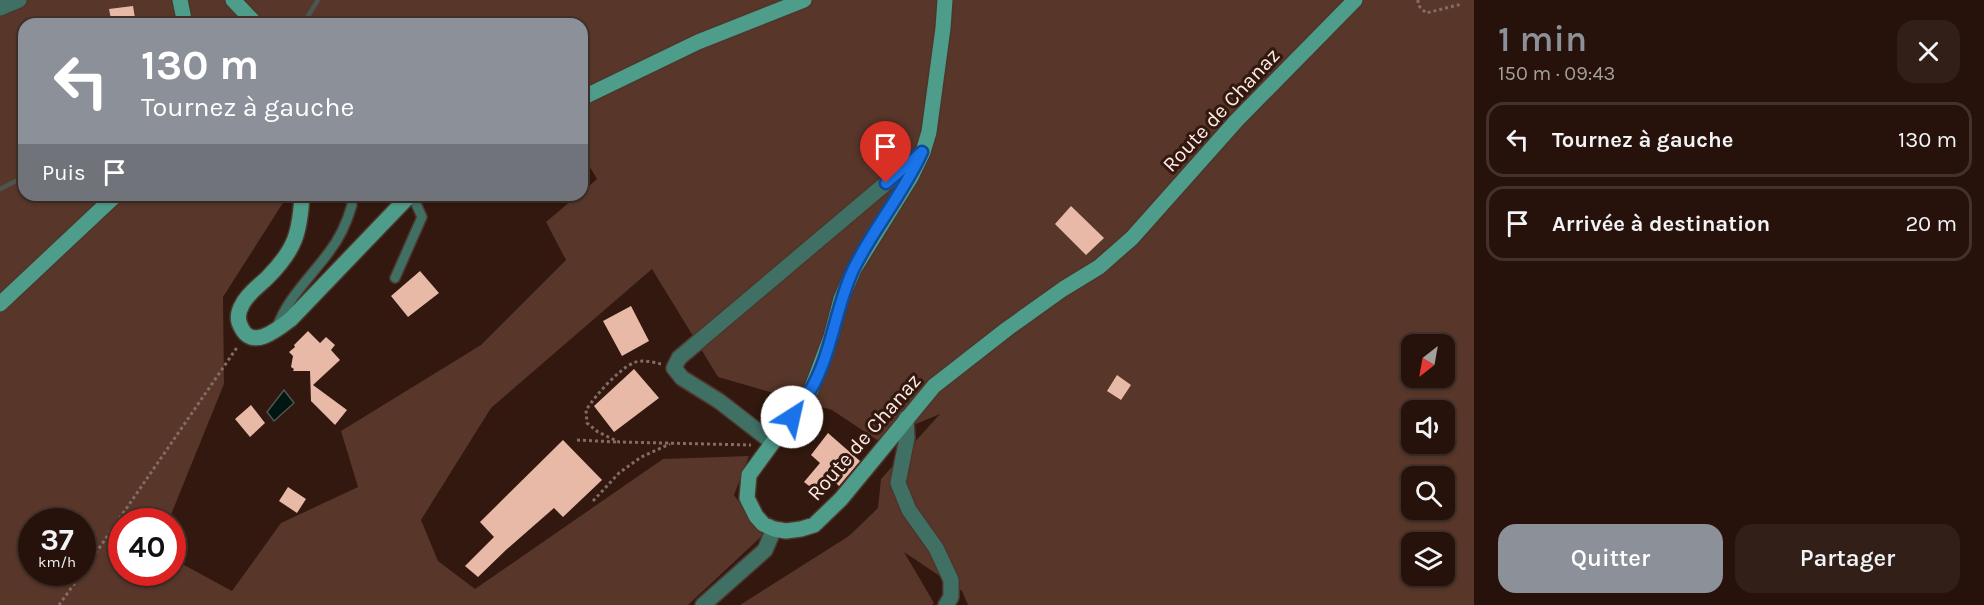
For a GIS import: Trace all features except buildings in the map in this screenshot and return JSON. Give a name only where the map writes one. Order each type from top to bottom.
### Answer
[{"type":"street","points":[[0,8],[18,0]]},
{"type":"street","points":[[180,0],[184,18]]},
{"type":"street","points":[[233,0],[250,18]]},
{"type":"street","points":[[588,95],[698,42],[804,0]]},
{"type":"street","points":[[703,605],[765,550],[774,530],[763,524],[756,516],[747,498],[749,475],[811,390],[831,337],[841,299],[854,269],[911,177],[922,152],[929,132],[945,0]]},
{"type":"street","name":"Route de Chanaz","points":[[774,530],[786,531],[814,525],[841,499],[934,386],[1053,296],[1099,267],[1132,238],[1237,120],[1355,0]]},
{"type":"street","points":[[771,443],[719,400],[682,378],[674,368],[679,358],[922,152]]},
{"type":"street","points":[[0,304],[110,201]]},
{"type":"street","points":[[302,201],[301,222],[289,253],[243,303],[238,317],[245,334],[254,338],[265,337],[291,319],[405,201]]},
{"type":"street","points":[[906,418],[907,438],[898,483],[909,510],[936,548],[951,580],[951,597],[946,605]]},
{"type":"lane","points":[[395,278],[422,217],[414,201]]},
{"type":"lane","points":[[275,331],[281,313],[330,251],[346,225],[352,205]]},
{"type":"path","points":[[1418,0],[1418,5],[1426,13],[1462,4]]},
{"type":"path","points":[[96,552],[245,334]]},
{"type":"path","points":[[619,442],[608,438],[587,423],[586,410],[594,399],[605,385],[633,363],[650,361],[674,368]]},
{"type":"path","points":[[577,440],[771,443]]},
{"type":"path","points":[[593,501],[619,472],[640,457],[671,443]]},
{"type":"path","points":[[59,605],[73,586]]},
{"type":"shaded area","points":[[0,0],[1474,0],[1474,605],[968,605],[962,591],[904,552],[934,603],[932,605],[740,605],[849,536],[878,508],[881,479],[940,414],[877,440],[832,410],[718,377],[652,269],[491,408],[421,520],[438,561],[475,589],[663,459],[749,456],[734,495],[763,535],[688,605],[0,605]],"holes":[[[18,18],[588,18],[588,164],[597,179],[588,187],[588,201],[571,201],[546,222],[566,260],[481,345],[341,431],[358,487],[281,523],[232,591],[186,566],[186,586],[108,586],[108,508],[174,508],[224,384],[223,297],[284,201],[18,201]]]},
{"type":"water","points":[[284,390],[294,403],[274,421],[267,412]]},
{"type":"waterway","points":[[307,18],[318,0]]},
{"type":"waterway","points":[[0,189],[18,180]]},
{"type":"route","points":[[792,417],[811,390],[821,367],[841,299],[854,269],[911,177],[922,152],[886,183]]}]
